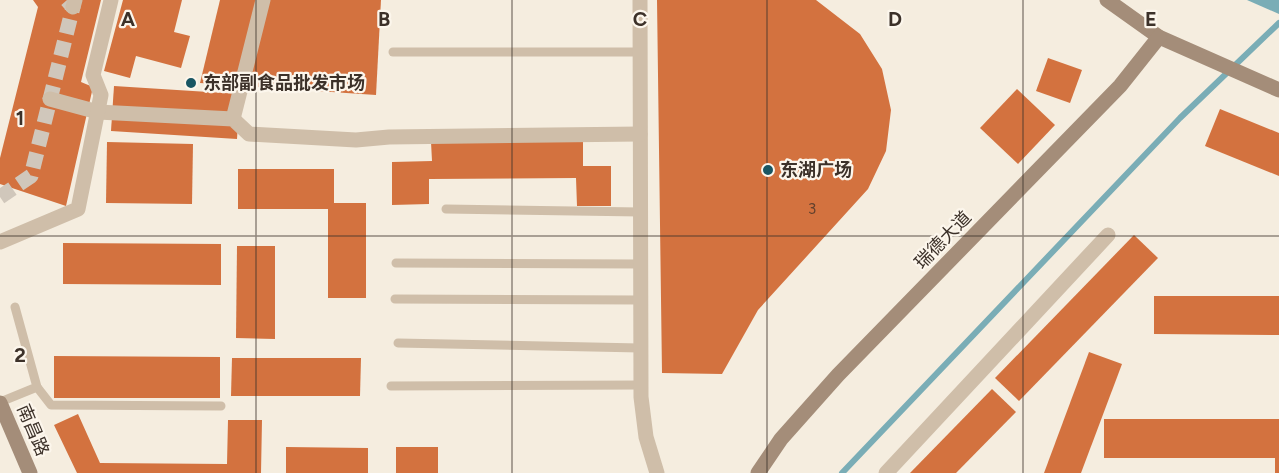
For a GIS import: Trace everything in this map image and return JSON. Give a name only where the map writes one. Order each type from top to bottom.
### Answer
[{"type":"street","points":[[0,242],[78,209],[101,95],[93,75],[111,0]]},
{"type":"street","points":[[232,119],[263,0]]},
{"type":"street","points":[[640,0],[640,391],[646,437],[657,473]]},
{"type":"street","points":[[1107,0],[1159,37],[1279,90]]},
{"type":"street","name":"瑞德大道","points":[[758,473],[781,439],[838,375],[1120,86],[1159,37]]},
{"type":"street","points":[[50,99],[98,112],[232,119],[249,134],[356,140],[389,137],[640,134]]},
{"type":"street","points":[[886,473],[1108,235]]},
{"type":"street","name":"南昌路","points":[[0,403],[30,473]]},
{"type":"lane","points":[[393,52],[640,52]]},
{"type":"lane","points":[[446,209],[640,212]]},
{"type":"lane","points":[[396,262],[640,264]]},
{"type":"lane","points":[[395,299],[640,300]]},
{"type":"lane","points":[[15,308],[37,387],[51,405],[221,406]]},
{"type":"lane","points":[[398,343],[640,348]]},
{"type":"lane","points":[[391,386],[640,391]]},
{"type":"lane","points":[[0,403],[37,387]]},
{"type":"water","points":[[1247,0],[1279,0],[1279,14]]},
{"type":"building","points":[[33,0],[101,0],[81,82],[93,87],[66,206],[0,184],[0,158],[38,7]]},
{"type":"building","points":[[123,0],[182,0],[174,32],[190,36],[181,68],[136,56],[130,78],[104,71]]},
{"type":"building","points":[[220,0],[381,0],[376,95],[200,83]]},
{"type":"building","name":"东湖广场","points":[[657,0],[816,0],[860,34],[882,69],[891,110],[886,151],[868,189],[758,310],[722,374],[662,373]]},
{"type":"building","points":[[1048,58],[1082,70],[1070,103],[1036,91]]},
{"type":"building","points":[[114,86],[240,94],[237,139],[111,131]]},
{"type":"building","points":[[1017,89],[1055,125],[1018,164],[980,128]]},
{"type":"building","points":[[1220,109],[1279,133],[1279,176],[1205,146]]},
{"type":"building","points":[[583,140],[583,166],[611,166],[611,206],[577,206],[576,178],[429,179],[429,204],[392,205],[392,162],[432,161],[431,142]]},
{"type":"building","points":[[107,142],[193,144],[192,204],[106,203]]},
{"type":"building","points":[[238,169],[334,169],[334,203],[366,203],[366,298],[328,298],[328,209],[238,209]]},
{"type":"building","points":[[1134,235],[1158,258],[1019,401],[995,378]]},
{"type":"building","points":[[63,243],[221,244],[221,285],[63,284]]},
{"type":"building","points":[[237,246],[275,246],[275,339],[236,338]]},
{"type":"building","points":[[1154,296],[1279,296],[1279,335],[1154,334]]},
{"type":"building","points":[[1089,352],[1122,364],[1081,473],[1044,473]]},
{"type":"building","points":[[54,356],[220,357],[220,398],[54,398]]},
{"type":"building","points":[[232,358],[361,358],[360,396],[231,396]]},
{"type":"building","points":[[992,389],[1016,412],[956,473],[910,473]]},
{"type":"building","points":[[78,414],[100,463],[227,464],[228,420],[262,420],[261,473],[77,473],[54,425]]},
{"type":"building","points":[[1104,419],[1279,419],[1279,473],[1275,473],[1275,458],[1104,458]]},
{"type":"building","points":[[286,447],[368,448],[368,473],[286,473]]},
{"type":"building","points":[[396,447],[438,447],[438,473],[396,473]]},
{"type":"waterway","points":[[842,473],[1180,118],[1279,23]]},
{"type":"tunnel","points":[[0,197],[31,176],[73,7],[67,0]]},
{"type":"place","name":"东部副食品批发市场","points":[[191,83]]},
{"type":"place","name":"东湖广场","points":[[768,170]]}]
